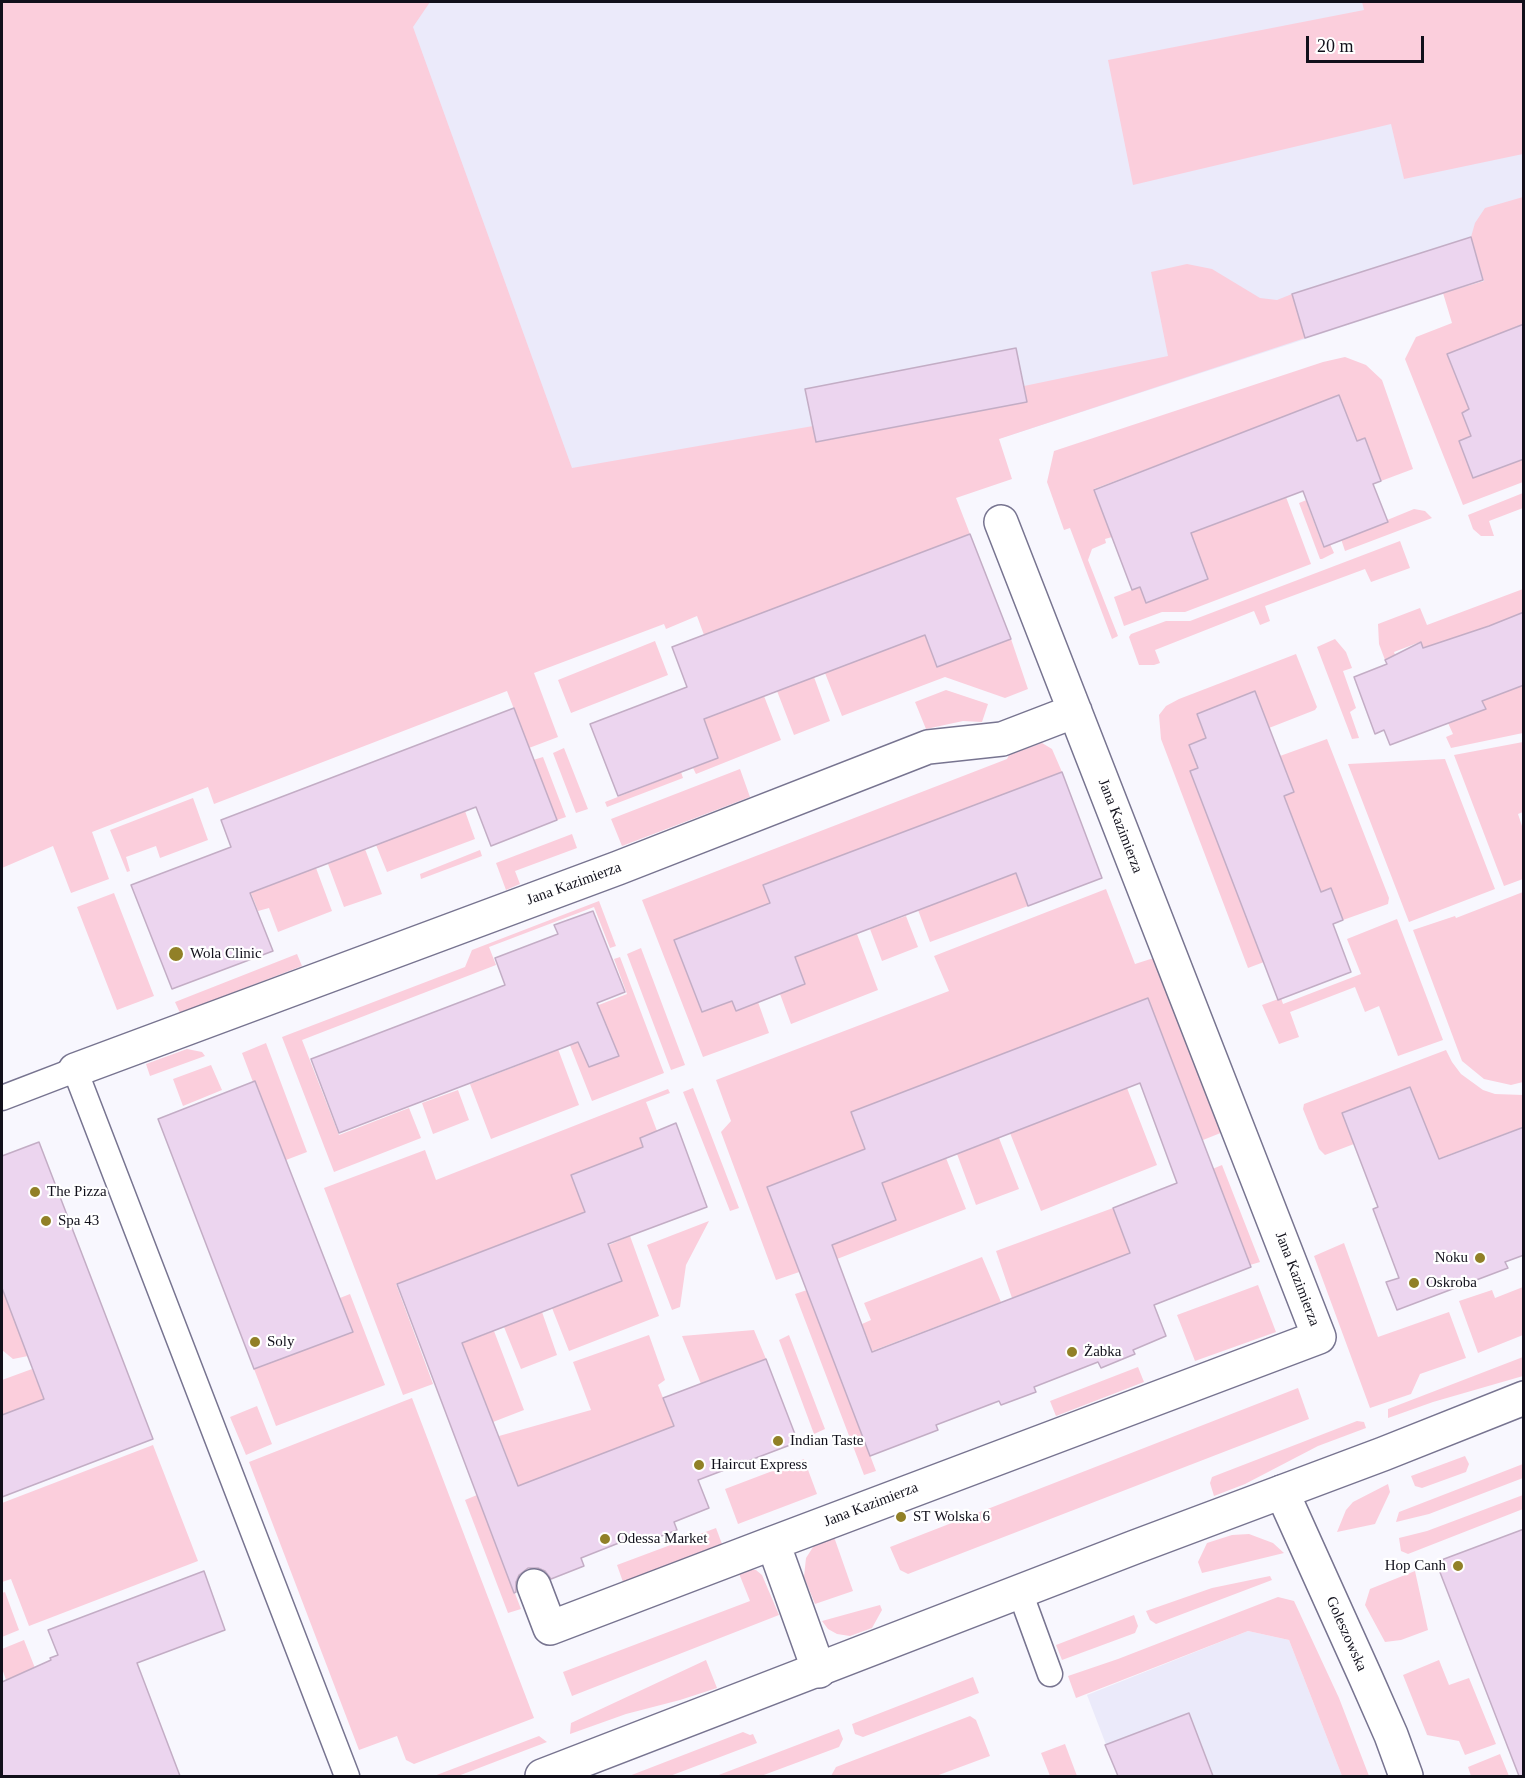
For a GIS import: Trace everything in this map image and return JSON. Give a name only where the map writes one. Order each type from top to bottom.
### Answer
[{"type":"street","name":"Jana Kazimierza","points":[[534,1586],[550,1628],[1319,1336],[1000,522]]},
{"type":"street","name":"Jana Kazimierza","points":[[75,1070],[618,868],[928,747],[1002,739],[1075,711]]},
{"type":"street","points":[[542,1776],[1524,1398]]},
{"type":"street","name":"Goleszowska","points":[[1282,1492],[1378,1706],[1406,1776]]},
{"type":"street","points":[[773,1543],[819,1671]]},
{"type":"lane","points":[[2,1098],[75,1070],[347,1776]]},
{"type":"lane","points":[[1020,1592],[1050,1674]]},
{"type":"shaded area","points":[[2,2],[430,2],[413,27],[572,468],[813,426],[817,442],[1027,402],[1024,386],[1168,356],[1151,272],[1187,264],[1212,269],[1260,298],[1277,300],[1292,294],[1305,338],[999,439],[1012,479],[956,498],[970,534],[704,635],[697,616],[666,629],[664,624],[534,673],[558,737],[529,748],[507,691],[214,804],[208,787],[92,832],[109,879],[71,893],[53,846],[2,868]]},
{"type":"shaded area","points":[[373,2],[1523,2],[1523,268],[999,439],[586,546]]},
{"type":"shaded area","points":[[1362,2],[1523,2],[1523,154],[1404,179],[1391,124],[1133,185],[1108,60],[1364,10]]},
{"type":"shaded area","points":[[1523,197],[1523,324],[1448,354],[1469,409],[1462,413],[1471,436],[1459,441],[1473,478],[1523,459],[1523,482],[1463,505],[1405,359],[1416,337],[1452,323],[1443,293],[1484,281],[1471,237],[1475,223],[1485,208]]},
{"type":"shaded area","points":[[1345,357],[1366,365],[1382,380],[1413,469],[1381,481],[1365,438],[1357,441],[1339,395],[1256,427],[1224,447],[1221,440],[1218,442],[1221,448],[1184,455],[1094,489],[1112,537],[1105,539],[1106,543],[1092,549],[1088,560],[1118,636],[1112,639],[1070,528],[1064,530],[1047,482],[1054,451],[1323,362]]},
{"type":"shaded area","points":[[1523,493],[1523,508],[1489,521],[1494,536],[1481,536],[1473,529],[1468,515]]},
{"type":"shaded area","points":[[1286,497],[1311,564],[1185,612],[1162,612],[1124,626],[1114,597],[1140,587],[1147,603],[1208,579],[1189,530]]},
{"type":"shaded area","points":[[1314,497],[1308,506],[1323,546],[1330,544],[1334,553],[1322,559],[1320,559],[1299,503]]},
{"type":"shaded area","points":[[1414,509],[1425,511],[1432,518],[1345,551],[1341,539]]},
{"type":"shaded area","points":[[1400,541],[1410,568],[1371,582],[1365,569],[1265,606],[1270,621],[1260,625],[1254,611],[1155,650],[1160,663],[1139,665],[1129,637],[1131,634],[1166,621],[1190,621]]},
{"type":"shaded area","points":[[1523,589],[1523,612],[1517,616],[1424,650],[1420,642],[1394,652],[1397,660],[1385,660],[1379,644],[1378,624],[1420,608],[1427,625]]},
{"type":"shaded area","points":[[925,635],[937,667],[1011,639],[1028,689],[1005,698],[945,677],[842,716],[825,673]]},
{"type":"shaded area","points":[[1335,639],[1346,652],[1352,668],[1343,671],[1356,708],[1350,712],[1359,738],[1352,739],[1317,647]]},
{"type":"shaded area","points":[[655,641],[668,675],[571,713],[558,680]]},
{"type":"shaded area","points":[[1296,654],[1317,707],[1315,710],[1269,728],[1255,691],[1197,714],[1206,738],[1198,768],[1190,771],[1264,962],[1248,968],[1161,739],[1159,715],[1166,706],[1179,699]]},
{"type":"shaded area","points":[[814,677],[830,721],[794,735],[777,691]]},
{"type":"shaded area","points":[[1523,685],[1523,733],[1451,748],[1446,737],[1453,734],[1448,723],[1485,708],[1482,701]]},
{"type":"shaded area","points":[[946,690],[988,704],[982,722],[963,721],[926,729],[915,702]]},
{"type":"shaded area","points":[[764,696],[781,740],[696,774],[693,768],[718,758],[704,719]]},
{"type":"shaded area","points":[[1327,739],[1389,898],[1388,904],[1343,920],[1331,888],[1321,892],[1284,796],[1294,792],[1280,756]]},
{"type":"shaded area","points":[[1523,742],[1523,812],[1518,814],[1523,829],[1523,879],[1504,886],[1454,755]]},
{"type":"shaded area","points":[[1042,743],[1052,749],[1062,772],[764,885],[770,903],[674,940],[702,1012],[732,1001],[736,1011],[758,1002],[769,1033],[703,1057],[642,900],[1007,759],[1009,755]]},
{"type":"shaded area","points":[[564,748],[588,809],[576,813],[553,753]]},
{"type":"shaded area","points":[[543,757],[566,817],[557,820],[533,760]]},
{"type":"shaded area","points":[[1445,759],[1495,889],[1409,922],[1348,764]]},
{"type":"shaded area","points":[[740,769],[750,797],[622,846],[611,819]]},
{"type":"shaded area","points":[[681,772],[683,778],[607,807],[605,802]]},
{"type":"shaded area","points":[[193,798],[208,840],[160,858],[156,846],[126,857],[130,871],[127,872],[110,830]]},
{"type":"shaded area","points":[[465,811],[475,839],[387,872],[376,845]]},
{"type":"shaded area","points":[[572,834],[577,848],[515,871],[520,884],[506,890],[496,863]]},
{"type":"shaded area","points":[[365,849],[382,894],[344,907],[328,864]]},
{"type":"shaded area","points":[[480,850],[482,856],[421,879],[420,874]]},
{"type":"shaded area","points":[[316,868],[332,911],[278,932],[269,908],[258,911],[251,893]]},
{"type":"shaded area","points":[[1016,873],[1028,906],[930,942],[918,910]]},
{"type":"shaded area","points":[[1106,889],[1135,964],[1160,956],[1228,1130],[1203,1140],[1148,999],[851,1112],[865,1149],[808,1269],[776,1280],[721,1132],[731,1121],[716,1080],[949,991],[934,956]]},
{"type":"shaded area","points":[[1523,892],[1523,1082],[1511,1085],[1484,1079],[1462,1061],[1413,930],[1455,916],[1456,918]]},
{"type":"shaded area","points":[[114,893],[154,996],[117,1010],[77,907]]},
{"type":"shaded area","points":[[599,901],[616,946],[610,948],[594,907],[489,947],[496,965],[302,1040],[339,1135],[409,1108],[421,1138],[334,1172],[282,1037],[465,967],[472,950]]},
{"type":"shaded area","points":[[906,916],[918,947],[882,961],[870,929]]},
{"type":"shaded area","points":[[1397,919],[1443,1040],[1398,1056],[1379,1006],[1365,1012],[1355,987],[1290,1012],[1299,1037],[1279,1044],[1262,1005],[1281,998],[1283,1004],[1361,974],[1347,939]]},
{"type":"shaded area","points":[[857,934],[878,990],[791,1024],[780,994],[805,984],[795,957]]},
{"type":"shaded area","points":[[641,948],[685,1065],[671,1070],[627,954]]},
{"type":"shaded area","points":[[297,954],[302,966],[180,1013],[175,1002]]},
{"type":"shaded area","points":[[620,957],[664,1073],[592,1101],[560,1020],[627,994],[614,959]]},
{"type":"shaded area","points":[[549,1025],[579,1105],[491,1139],[470,1084],[540,1057],[530,1032]]},
{"type":"shaded area","points":[[266,1043],[307,1152],[286,1160],[242,1053]]},
{"type":"shaded area","points":[[187,1049],[202,1052],[205,1056],[150,1076],[146,1064]]},
{"type":"shaded area","points":[[1446,1050],[1461,1074],[1483,1090],[1495,1094],[1523,1095],[1523,1127],[1429,1162],[1434,1147],[1410,1087],[1343,1113],[1354,1144],[1325,1155],[1319,1149],[1303,1109],[1304,1104]]},
{"type":"shaded area","points":[[211,1065],[222,1090],[183,1106],[173,1079]]},
{"type":"shaded area","points":[[693,1088],[739,1208],[730,1211],[683,1092]]},
{"type":"shaded area","points":[[1127,1088],[1157,1165],[1041,1211],[1010,1133]]},
{"type":"shaded area","points":[[668,1089],[670,1093],[646,1102],[657,1131],[640,1138],[643,1147],[571,1175],[585,1212],[396,1284],[433,1384],[403,1395],[324,1188],[425,1150],[436,1180]]},
{"type":"shaded area","points":[[458,1090],[469,1120],[433,1134],[422,1103]]},
{"type":"shaded area","points":[[999,1138],[1019,1189],[976,1205],[957,1154]]},
{"type":"shaded area","points":[[946,1158],[966,1209],[837,1259],[831,1245],[896,1220],[882,1183]]},
{"type":"shaded area","points":[[1222,1165],[1260,1262],[1250,1265],[1210,1170]]},
{"type":"shaded area","points":[[1113,1208],[1130,1253],[1012,1298],[996,1251]]},
{"type":"shaded area","points":[[709,1221],[686,1265],[680,1307],[672,1310],[647,1245]]},
{"type":"shaded area","points":[[630,1236],[659,1316],[569,1351],[552,1308],[622,1281],[609,1245]]},
{"type":"shaded area","points":[[1344,1243],[1378,1337],[1449,1312],[1466,1358],[1420,1374],[1411,1394],[1370,1408],[1314,1256]]},
{"type":"shaded area","points":[[982,1257],[1001,1302],[872,1351],[862,1324],[871,1320],[864,1303]]},
{"type":"shaded area","points":[[1258,1285],[1276,1332],[1195,1361],[1177,1315]]},
{"type":"shaded area","points":[[1523,1287],[1523,1335],[1478,1353],[1459,1301],[1492,1290],[1495,1298]]},
{"type":"shaded area","points":[[2,1288],[28,1356],[13,1359],[2,1350]]},
{"type":"shaded area","points":[[807,1290],[876,1471],[864,1475],[795,1294]]},
{"type":"shaded area","points":[[350,1294],[385,1385],[276,1426],[254,1369],[352,1332],[340,1298]]},
{"type":"shaded area","points":[[542,1312],[557,1355],[521,1369],[504,1327]]},
{"type":"shaded area","points":[[754,1330],[766,1359],[701,1384],[682,1336]]},
{"type":"shaded area","points":[[494,1331],[524,1410],[493,1422],[462,1343]]},
{"type":"shaded area","points":[[649,1335],[665,1380],[658,1385],[674,1426],[518,1486],[499,1436],[591,1410],[573,1362]]},
{"type":"shaded area","points":[[789,1335],[825,1429],[814,1434],[779,1340]]},
{"type":"shaded area","points":[[1523,1357],[1523,1376],[1433,1402],[1388,1418],[1388,1409]]},
{"type":"shaded area","points":[[1138,1367],[1144,1382],[1056,1416],[1050,1401]]},
{"type":"shaded area","points":[[32,1369],[44,1399],[2,1415],[2,1380]]},
{"type":"shaded area","points":[[1298,1388],[1309,1419],[908,1574],[900,1570],[890,1547]]},
{"type":"shaded area","points":[[412,1398],[534,1718],[414,1764],[406,1760],[397,1736],[359,1750],[249,1462]]},
{"type":"shaded area","points":[[257,1406],[272,1444],[246,1455],[230,1417]]},
{"type":"shaded area","points":[[1357,1421],[1364,1422],[1366,1428],[1318,1446],[1245,1484],[1214,1496],[1210,1483],[1212,1477]]},
{"type":"shaded area","points":[[153,1445],[198,1561],[29,1626],[11,1579],[2,1582],[2,1503]]},
{"type":"shaded area","points":[[1465,1456],[1469,1464],[1466,1472],[1422,1488],[1415,1486],[1411,1476]]},
{"type":"shaded area","points":[[804,1459],[817,1494],[738,1524],[725,1489]]},
{"type":"shaded area","points":[[1523,1464],[1523,1478],[1429,1514],[1396,1522],[1399,1512]]},
{"type":"shaded area","points":[[1388,1484],[1390,1492],[1375,1524],[1337,1532],[1346,1510],[1353,1502]]},
{"type":"shaded area","points":[[477,1495],[521,1609],[508,1613],[465,1500]]},
{"type":"shaded area","points":[[1523,1495],[1523,1509],[1408,1554],[1401,1551],[1399,1538],[1427,1531]]},
{"type":"shaded area","points":[[716,1528],[722,1544],[623,1582],[617,1565]]},
{"type":"shaded area","points":[[833,1534],[853,1591],[815,1604],[804,1577],[806,1558],[815,1544]]},
{"type":"shaded area","points":[[1249,1534],[1273,1543],[1284,1553],[1202,1573],[1198,1562],[1207,1543],[1232,1535]]},
{"type":"shaded area","points":[[756,1570],[762,1575],[779,1615],[572,1696],[563,1672],[750,1601],[738,1571]]},
{"type":"shaded area","points":[[1415,1571],[1428,1630],[1401,1640],[1385,1642],[1365,1605],[1370,1589]]},
{"type":"shaded area","points":[[1270,1576],[1272,1580],[1156,1624],[1150,1620],[1146,1611],[1212,1588]]},
{"type":"shaded area","points":[[5,1592],[19,1630],[2,1637],[2,1593]]},
{"type":"shaded area","points":[[1278,1597],[1294,1601],[1339,1698],[1369,1776],[1342,1776],[1289,1640],[1248,1631],[1076,1698],[1068,1676]]},
{"type":"shaded area","points":[[880,1605],[882,1610],[872,1628],[850,1636],[837,1634],[828,1629],[822,1621]]},
{"type":"shaded area","points":[[1134,1615],[1138,1626],[1135,1633],[1062,1660],[1056,1645]]},
{"type":"shaded area","points":[[1248,1631],[1289,1640],[1342,1776],[1118,1776],[1087,1695]]},
{"type":"shaded area","points":[[24,1640],[64,1742],[6,1680],[2,1668],[2,1649]]},
{"type":"shaded area","points":[[706,1660],[717,1688],[626,1714],[570,1734],[571,1723]]},
{"type":"shaded area","points":[[1439,1660],[1449,1685],[1469,1678],[1496,1744],[1465,1755],[1459,1741],[1427,1735],[1403,1675]]},
{"type":"shaded area","points":[[973,1677],[979,1693],[863,1737],[855,1734],[852,1724]]},
{"type":"shaded area","points":[[970,1716],[976,1720],[990,1756],[936,1776],[831,1776],[836,1767]]},
{"type":"shaded area","points":[[839,1729],[843,1739],[839,1747],[761,1776],[716,1776]]},
{"type":"shaded area","points":[[743,1732],[753,1734],[757,1743],[670,1776],[629,1776]]},
{"type":"shaded area","points":[[539,1736],[547,1742],[458,1776],[434,1776]]},
{"type":"shaded area","points":[[1065,1744],[1077,1776],[1050,1776],[1041,1753]]},
{"type":"shaded area","points":[[1500,1754],[1509,1776],[1471,1776],[1468,1767]]},
{"type":"building","points":[[1471,237],[1483,280],[1305,338],[1292,294]]},
{"type":"building","points":[[1524,324],[1524,459],[1473,478],[1459,441],[1471,436],[1462,413],[1469,409],[1447,354]]},
{"type":"building","points":[[1016,348],[1027,402],[816,442],[805,389]]},
{"type":"building","points":[[1339,395],[1357,441],[1365,438],[1381,481],[1373,484],[1388,522],[1324,547],[1303,491],[1191,533],[1208,579],[1146,603],[1140,587],[1132,590],[1094,490]]},
{"type":"building","points":[[970,534],[1011,639],[937,667],[925,635],[704,719],[718,758],[618,796],[590,724],[687,687],[672,647]]},
{"type":"building","points":[[1524,612],[1524,685],[1482,701],[1486,709],[1390,745],[1384,730],[1375,734],[1354,677],[1387,664],[1385,660],[1421,642],[1423,648]]},
{"type":"building","points":[[1255,691],[1294,792],[1284,796],[1321,892],[1331,888],[1343,920],[1333,924],[1351,972],[1278,1000],[1190,771],[1198,768],[1189,745],[1206,738],[1197,714]]},
{"type":"building","points":[[514,708],[557,820],[491,846],[476,807],[250,893],[273,951],[172,989],[131,885],[231,847],[221,820]]},
{"type":"building","points":[[1062,772],[1102,878],[1028,906],[1016,873],[795,957],[805,984],[736,1011],[732,1001],[702,1012],[674,940],[770,903],[763,885]]},
{"type":"building","points":[[593,911],[625,992],[597,1003],[619,1056],[589,1067],[578,1042],[339,1133],[311,1059],[505,985],[495,958],[558,934],[554,925]]},
{"type":"building","points":[[1148,998],[1251,1267],[1154,1305],[1166,1336],[1133,1350],[1135,1354],[1101,1368],[1098,1362],[1034,1387],[1036,1392],[1001,1405],[999,1401],[936,1425],[938,1430],[870,1456],[767,1187],[865,1149],[851,1112]],"holes":[[[1140,1083],[1177,1183],[1113,1208],[1130,1253],[872,1352],[832,1245],[896,1220],[882,1183]]]},
{"type":"building","points":[[255,1081],[353,1332],[254,1369],[158,1119]]},
{"type":"building","points":[[1410,1087],[1439,1159],[1524,1127],[1524,1255],[1505,1262],[1508,1268],[1397,1310],[1386,1282],[1399,1278],[1373,1209],[1378,1207],[1342,1113]]},
{"type":"building","points":[[676,1123],[707,1207],[608,1244],[622,1281],[462,1343],[518,1486],[674,1426],[663,1398],[766,1359],[798,1442],[698,1480],[709,1508],[674,1522],[677,1530],[643,1543],[639,1535],[581,1558],[584,1566],[551,1579],[545,1571],[528,1568],[519,1575],[514,1593],[397,1284],[585,1212],[571,1175],[643,1147],[640,1138]]},
{"type":"building","points":[[39,1142],[153,1439],[2,1497],[2,1415],[44,1399],[2,1288],[2,1156]]},
{"type":"building","points":[[1524,1529],[1524,1776],[1519,1776],[1436,1562]]},
{"type":"building","points":[[204,1571],[225,1630],[137,1663],[180,1776],[2,1776],[2,1682],[58,1655],[48,1630]]},
{"type":"building","points":[[1189,1713],[1213,1776],[1118,1776],[1105,1745]]},
{"type":"place","name":"Wola Clinic","points":[[176,954]]},
{"type":"place","name":"The Pizza","points":[[35,1192]]},
{"type":"place","name":"Spa 43","points":[[46,1221]]},
{"type":"place","name":"Noku","points":[[1480,1258]]},
{"type":"place","name":"Oskroba","points":[[1414,1283]]},
{"type":"place","name":"Soly","points":[[255,1342]]},
{"type":"place","name":"Żabka","points":[[1072,1352]]},
{"type":"place","name":"Indian Taste","points":[[778,1441]]},
{"type":"place","name":"Haircut Express","points":[[699,1465]]},
{"type":"place","name":"ST Wolska 6","points":[[901,1517]]},
{"type":"place","name":"Odessa Market","points":[[605,1539]]},
{"type":"place","name":"Hop Canh","points":[[1458,1566]]}]
